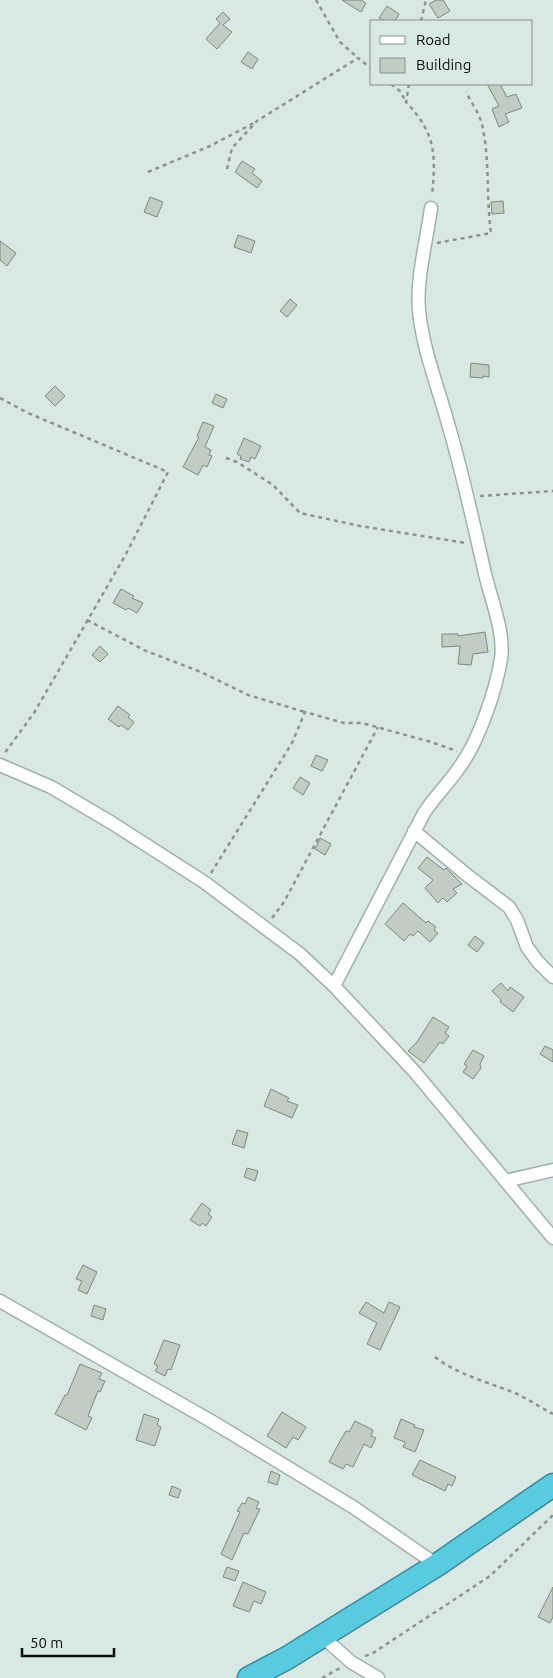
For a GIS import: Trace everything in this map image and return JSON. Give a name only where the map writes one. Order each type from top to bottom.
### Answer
[{"type":"highway","points":[[249,1678],[287,1658],[438,1565],[553,1485]]},
{"type":"street","points":[[334,986],[414,831],[435,797],[468,755],[484,719],[501,659],[500,636],[480,545],[429,356],[419,310],[418,294],[431,208]]},
{"type":"street","points":[[0,765],[52,787],[81,803],[204,882],[300,954],[334,986],[414,1071],[553,1238]]},
{"type":"street","points":[[414,831],[509,907],[514,913],[527,946],[538,962],[553,977]]},
{"type":"street","points":[[505,1181],[553,1170]]},
{"type":"street","points":[[0,1301],[211,1421],[353,1506],[438,1565]]},
{"type":"street","points":[[322,1636],[351,1662],[378,1678]]},
{"type":"path","points":[[316,0],[340,42],[370,67]]},
{"type":"path","points":[[421,20],[426,0]]},
{"type":"path","points":[[148,172],[210,146],[257,122],[358,58]]},
{"type":"path","points":[[392,85],[400,91],[406,102],[418,115],[432,142],[435,166],[431,208]]},
{"type":"path","points":[[406,102],[409,85]]},
{"type":"path","points":[[426,245],[490,233],[487,207],[486,155],[481,122],[466,92]]},
{"type":"path","points":[[227,169],[232,148],[257,122]]},
{"type":"path","points":[[0,398],[28,413],[168,472],[126,554],[34,712],[0,759]]},
{"type":"path","points":[[226,458],[237,462],[273,485],[300,513],[360,526],[480,545]]},
{"type":"path","points":[[468,497],[553,491]]},
{"type":"path","points":[[87,620],[146,650],[201,672],[248,695],[344,722],[362,723],[378,727],[468,755]]},
{"type":"path","points":[[204,882],[292,743],[305,712]]},
{"type":"path","points":[[265,927],[284,902],[378,727]]},
{"type":"path","points":[[435,1357],[442,1363],[486,1384],[513,1393],[553,1414]]},
{"type":"path","points":[[322,1678],[351,1662],[373,1653],[490,1576],[553,1516]]},
{"type":"building","points":[[342,0],[361,0],[366,3],[361,12]]},
{"type":"building","points":[[436,0],[443,0],[450,11],[438,18],[429,4]]},
{"type":"building","points":[[387,6],[399,14],[396,20],[383,20],[379,18]]},
{"type":"building","points":[[223,12],[230,19],[223,25],[232,32],[217,49],[206,39],[220,23],[216,19]]},
{"type":"building","points":[[248,52],[258,59],[252,69],[241,62]]},
{"type":"building","points":[[488,85],[501,85],[507,97],[516,94],[522,108],[505,114],[509,122],[499,127],[492,109],[499,106]]},
{"type":"building","points":[[242,161],[255,169],[252,173],[262,181],[257,188],[235,172]]},
{"type":"building","points":[[150,197],[163,202],[157,217],[144,212]]},
{"type":"building","points":[[503,201],[504,213],[492,214],[491,202]]},
{"type":"building","points":[[238,235],[255,241],[251,253],[234,247]]},
{"type":"building","points":[[0,241],[16,253],[7,266],[0,260]]},
{"type":"building","points":[[290,299],[297,305],[287,317],[280,311]]},
{"type":"building","points":[[471,363],[489,365],[489,377],[470,377]]},
{"type":"building","points":[[55,386],[65,396],[55,406],[45,396]]},
{"type":"building","points":[[216,394],[227,399],[223,408],[212,403]]},
{"type":"building","points":[[203,422],[214,426],[205,447],[211,450],[209,455],[212,456],[207,467],[203,465],[198,475],[183,467],[199,437],[197,436]]},
{"type":"building","points":[[244,438],[261,446],[255,459],[251,457],[249,462],[240,459],[241,456],[237,454]]},
{"type":"building","points":[[121,589],[134,596],[132,598],[143,603],[137,613],[113,603]]},
{"type":"building","points":[[485,632],[488,652],[473,654],[471,665],[458,664],[460,646],[442,647],[442,634],[458,634],[458,636]]},
{"type":"building","points":[[100,646],[108,654],[100,662],[92,655]]},
{"type":"building","points":[[118,706],[130,715],[128,717],[134,722],[128,730],[121,725],[119,727],[108,719]]},
{"type":"building","points":[[316,755],[328,760],[322,771],[311,766]]},
{"type":"building","points":[[300,777],[310,783],[303,795],[293,788]]},
{"type":"building","points":[[320,838],[331,844],[325,855],[315,849]]},
{"type":"building","points":[[427,857],[444,870],[446,868],[462,884],[453,889],[457,893],[447,902],[443,898],[438,903],[425,888],[433,880],[418,868]]},
{"type":"building","points":[[403,903],[426,923],[428,921],[436,927],[434,930],[438,933],[430,942],[418,931],[413,936],[410,934],[404,941],[385,924]]},
{"type":"building","points":[[475,936],[484,943],[477,952],[468,945]]},
{"type":"building","points":[[501,983],[508,991],[510,987],[524,997],[513,1012],[500,1002],[501,1000],[492,991]]},
{"type":"building","points":[[433,1017],[449,1027],[445,1033],[449,1036],[443,1044],[440,1042],[424,1063],[408,1051],[417,1042]]},
{"type":"building","points":[[545,1046],[553,1050],[553,1062],[540,1054]]},
{"type":"building","points":[[473,1050],[484,1056],[480,1064],[481,1068],[473,1079],[463,1072],[467,1066],[464,1064]]},
{"type":"building","points":[[271,1089],[289,1098],[287,1101],[298,1105],[292,1118],[264,1106]]},
{"type":"building","points":[[237,1130],[248,1133],[244,1148],[232,1144]]},
{"type":"building","points":[[247,1168],[258,1171],[255,1181],[244,1177]]},
{"type":"building","points":[[202,1203],[211,1210],[208,1214],[212,1217],[206,1226],[202,1223],[200,1226],[190,1220]]},
{"type":"building","points":[[83,1265],[97,1272],[87,1294],[78,1290],[82,1281],[76,1279]]},
{"type":"building","points":[[366,1302],[384,1313],[389,1302],[400,1307],[380,1350],[367,1344],[377,1323],[359,1313]]},
{"type":"building","points":[[94,1305],[106,1309],[103,1320],[91,1316]]},
{"type":"building","points":[[164,1340],[180,1345],[171,1370],[168,1369],[165,1376],[155,1371],[158,1366],[154,1364]]},
{"type":"building","points":[[80,1364],[102,1373],[99,1379],[105,1381],[100,1392],[98,1391],[88,1416],[92,1418],[86,1430],[55,1414],[65,1395],[67,1395]]},
{"type":"building","points":[[282,1412],[306,1427],[298,1440],[293,1437],[286,1448],[267,1436]]},
{"type":"building","points":[[144,1414],[159,1419],[157,1425],[161,1427],[155,1446],[136,1440]]},
{"type":"building","points":[[401,1419],[415,1425],[414,1427],[424,1430],[415,1452],[403,1447],[405,1442],[394,1438]]},
{"type":"building","points":[[355,1421],[373,1430],[371,1436],[376,1438],[371,1448],[364,1444],[353,1467],[346,1464],[343,1469],[329,1462],[346,1431],[349,1432]]},
{"type":"building","points":[[420,1460],[456,1477],[452,1486],[448,1484],[445,1491],[412,1475]]},
{"type":"building","points":[[271,1471],[280,1475],[277,1485],[268,1482]]},
{"type":"building","points":[[172,1486],[181,1490],[178,1498],[169,1495]]},
{"type":"building","points":[[248,1497],[259,1502],[256,1508],[260,1509],[248,1534],[244,1533],[232,1560],[221,1554],[240,1512],[237,1511],[242,1503],[245,1504]]},
{"type":"building","points":[[227,1567],[239,1571],[235,1581],[223,1577]]},
{"type":"building","points":[[243,1582],[266,1592],[261,1604],[254,1601],[249,1612],[233,1606]]},
{"type":"building","points":[[553,1587],[553,1617],[550,1623],[538,1617]]}]
